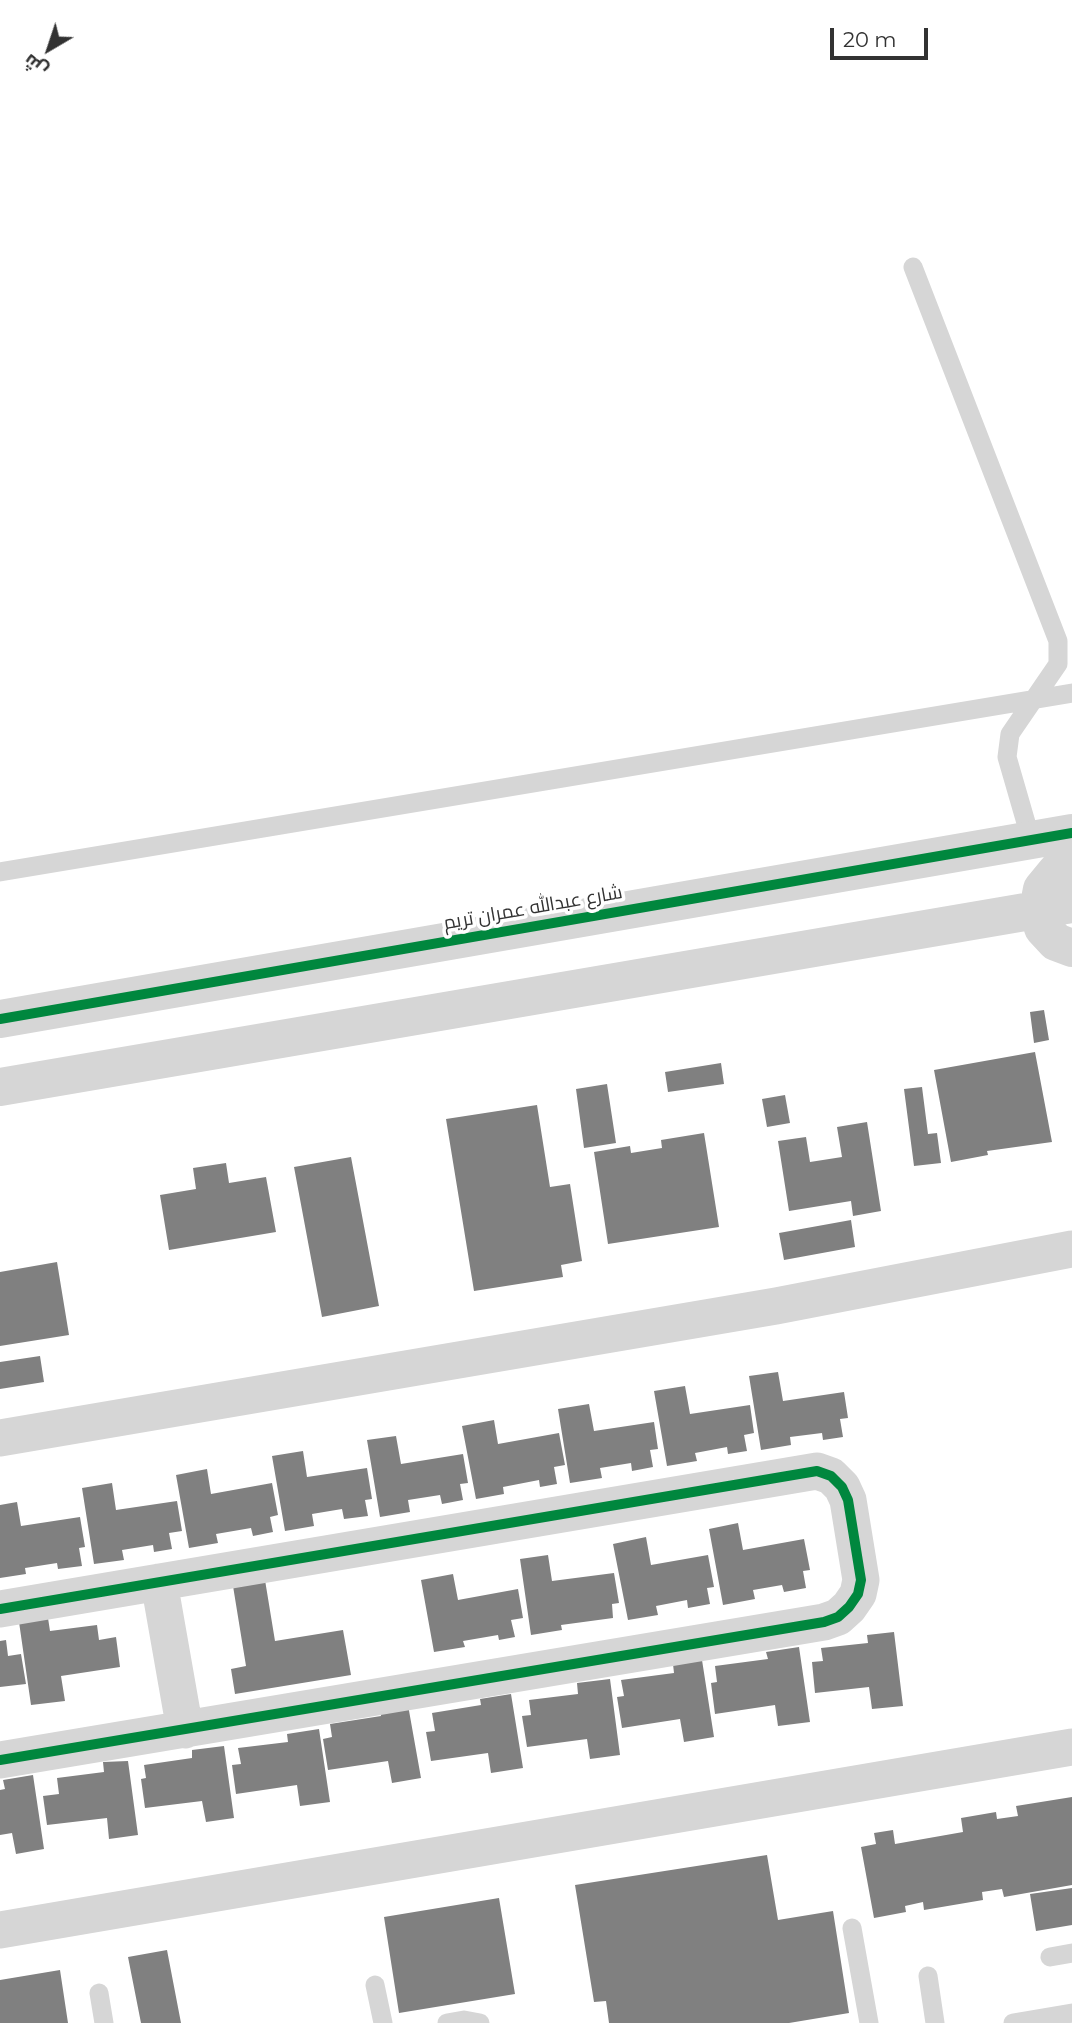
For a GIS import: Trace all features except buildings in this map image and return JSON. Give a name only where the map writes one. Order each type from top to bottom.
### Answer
[{"type":"street","name":"شارع عبدالله عمران تريم","points":[[0,1018],[1072,834]]},
{"type":"street","points":[[1055,907],[1041,889],[1056,872],[1072,866]]},
{"type":"street","points":[[1055,907],[1043,928],[1056,942],[1072,948]]},
{"type":"street","points":[[0,1087],[1055,907]]},
{"type":"street","points":[[0,1438],[776,1306],[1072,1250]]},
{"type":"street","points":[[0,1609],[809,1472],[831,1476],[842,1487],[848,1500],[861,1580],[858,1594],[849,1607],[838,1617],[824,1622],[0,1760]]},
{"type":"street","points":[[159,1582],[185,1730]]},
{"type":"street","points":[[0,1930],[1072,1747]]},
{"type":"lane","points":[[913,267],[1058,641],[1058,664],[1037,699],[1010,734],[1007,757],[1031,840]]},
{"type":"lane","points":[[0,872],[1072,693]]},
{"type":"lane","points":[[852,1928],[869,2023]]},
{"type":"lane","points":[[1050,1957],[1072,1953]]},
{"type":"lane","points":[[928,1976],[935,2023]]},
{"type":"lane","points":[[375,1985],[383,2023]]},
{"type":"lane","points":[[99,1993],[104,2023]]},
{"type":"lane","points":[[1013,2023],[1072,2013]]},
{"type":"lane","points":[[447,2023],[473,2020],[481,2023]]},
{"type":"cycle path","points":[[0,1019],[1072,833]]},
{"type":"cycle path","points":[[0,1609],[817,1471],[831,1476],[842,1487],[848,1500],[861,1580],[858,1594],[849,1607],[838,1617],[824,1622],[0,1760]]}]
